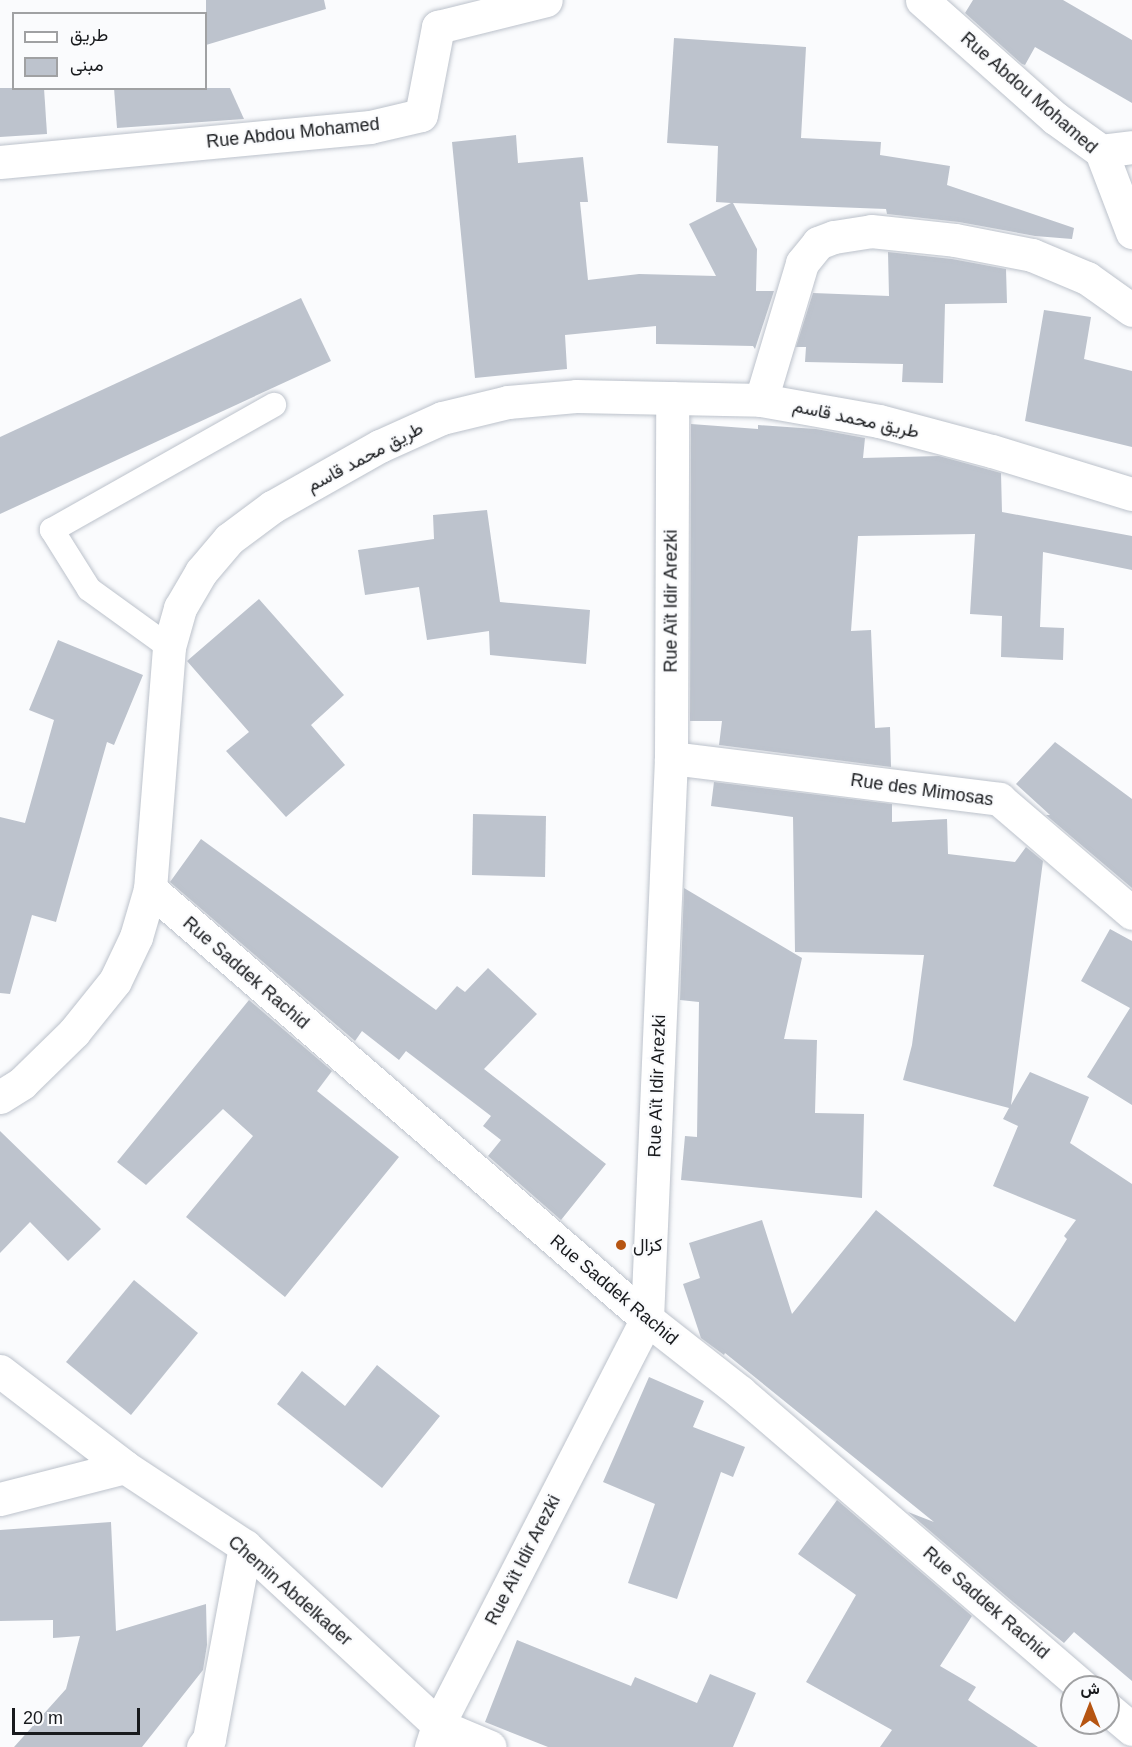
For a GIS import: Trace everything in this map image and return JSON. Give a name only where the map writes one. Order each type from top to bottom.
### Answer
[{"type":"street","name":"Rue Abdou Mohamed","points":[[0,162],[370,128],[421,115],[438,27],[546,0]]},
{"type":"street","name":"Rue Abdou Mohamed","points":[[922,0],[1055,117],[1116,149],[1132,232]]},
{"type":"street","points":[[761,400],[802,262],[818,243],[834,237],[871,231],[954,240],[1032,255],[1087,278],[1132,310]]},
{"type":"street","name":"طريق محمد قاسم","points":[[0,1097],[22,1083],[74,1032],[115,981],[136,937],[150,889],[169,647],[185,599],[201,572],[229,539],[272,507],[380,446],[442,418],[508,402],[576,396],[761,400],[891,424],[992,451],[1132,494]]},
{"type":"street","name":"Rue Aït Idir Arezki","points":[[434,1736],[646,1319],[671,758],[672,398]]},
{"type":"street","name":"Rue des Mimosas","points":[[671,758],[999,799],[1132,914]]},
{"type":"street","name":"Rue Saddek Rachid","points":[[150,889],[646,1319],[740,1392],[1069,1675]]},
{"type":"street","name":"Chemin Abdelkader","points":[[0,1371],[125,1467],[245,1546],[434,1736],[490,1747]]},
{"type":"street","points":[[0,1499],[125,1467]]},
{"type":"street","points":[[203,1747],[209,1739],[245,1546]]},
{"type":"street","points":[[1120,1719],[1132,1729]]},
{"type":"lane","points":[[169,647],[89,589],[52,530],[274,405]]},
{"type":"building","points":[[206,0],[324,0],[326,9],[207,45]]},
{"type":"building","points":[[973,0],[1063,0],[1132,40],[1132,103],[1035,47],[1025,65],[1022,64],[965,13]]},
{"type":"building","points":[[674,38],[806,47],[801,138],[881,142],[880,155],[950,166],[947,185],[1074,228],[1072,239],[1035,236],[959,222],[887,214],[886,209],[733,203],[757,249],[756,291],[774,291],[755,349],[753,346],[656,344],[656,326],[565,335],[567,369],[475,378],[452,142],[516,135],[518,163],[583,157],[588,202],[580,202],[588,280],[639,274],[716,276],[689,224],[731,203],[716,202],[718,146],[667,143]]},
{"type":"building","points":[[0,88],[44,90],[47,134],[0,137]]},
{"type":"building","points":[[230,88],[244,119],[117,128],[114,90]]},
{"type":"building","points":[[888,252],[952,259],[1006,269],[1007,303],[945,304],[943,383],[902,382],[903,364],[805,362],[806,347],[796,347],[813,293],[889,296]]},
{"type":"building","points":[[301,298],[331,361],[0,514],[0,437]]},
{"type":"building","points":[[1044,310],[1091,317],[1084,359],[1132,371],[1132,447],[1025,421]]},
{"type":"building","points":[[691,424],[758,429],[758,425],[816,429],[865,438],[863,458],[939,456],[1001,473],[1002,512],[1132,536],[1132,570],[1043,552],[1040,627],[1064,628],[1063,660],[1001,657],[1002,616],[970,614],[975,534],[858,536],[851,631],[871,630],[875,728],[890,727],[891,767],[719,745],[722,721],[690,721]]},
{"type":"building","points":[[487,510],[500,602],[590,610],[586,664],[490,655],[489,631],[427,640],[419,587],[365,595],[358,550],[434,539],[433,515]]},
{"type":"building","points":[[259,599],[344,695],[311,725],[345,765],[286,817],[226,751],[249,732],[187,661]]},
{"type":"building","points":[[58,640],[143,675],[114,745],[107,742],[56,922],[32,915],[10,994],[0,993],[0,817],[25,823],[54,720],[29,710]]},
{"type":"building","points":[[1055,742],[1132,799],[1132,888],[1046,815],[1050,815],[1016,784]]},
{"type":"building","points":[[714,782],[892,804],[892,822],[947,819],[948,854],[1015,862],[1026,847],[1043,861],[1011,1105],[1030,1072],[1089,1097],[1070,1143],[1132,1184],[1132,1681],[1074,1632],[1064,1643],[908,1512],[934,1522],[725,1353],[724,1355],[701,1338],[683,1284],[700,1278],[689,1243],[762,1220],[792,1314],[876,1210],[1015,1322],[1067,1239],[1064,1236],[1076,1220],[993,1186],[1018,1126],[1003,1119],[1009,1108],[903,1080],[912,1045],[924,955],[795,952],[793,817],[711,806]]},
{"type":"building","points":[[473,814],[546,816],[545,877],[472,875]]},
{"type":"building","points":[[201,839],[436,1010],[457,986],[465,992],[488,968],[537,1014],[484,1069],[606,1164],[561,1220],[488,1156],[501,1140],[483,1126],[491,1116],[406,1051],[399,1060],[362,1031],[355,1041],[170,882]]},
{"type":"building","points":[[684,888],[802,958],[784,1039],[817,1040],[815,1113],[864,1114],[862,1198],[681,1180],[685,1136],[697,1137],[699,1002],[680,1000]]},
{"type":"building","points":[[1110,929],[1132,941],[1132,1105],[1087,1077],[1130,1008],[1081,981]]},
{"type":"building","points":[[249,1000],[332,1071],[317,1091],[399,1157],[285,1297],[186,1217],[253,1136],[223,1109],[146,1185],[117,1162]]},
{"type":"building","points":[[0,1131],[101,1229],[68,1261],[30,1222],[0,1253]]},
{"type":"building","points":[[134,1280],[198,1333],[131,1415],[66,1362]]},
{"type":"building","points":[[377,1365],[440,1416],[382,1488],[277,1404],[302,1371],[345,1406]]},
{"type":"building","points":[[649,1377],[704,1401],[693,1427],[745,1447],[733,1477],[721,1472],[677,1599],[628,1583],[655,1504],[603,1482]]},
{"type":"building","points":[[837,1500],[972,1616],[940,1666],[976,1687],[968,1700],[1038,1747],[880,1747],[892,1730],[806,1682],[856,1595],[798,1554]]},
{"type":"building","points":[[111,1522],[116,1631],[206,1604],[207,1645],[203,1670],[142,1747],[14,1747],[66,1689],[80,1636],[53,1638],[53,1620],[0,1621],[0,1530]]},
{"type":"building","points":[[517,1640],[631,1686],[635,1677],[697,1703],[710,1674],[756,1693],[733,1747],[548,1747],[485,1722]]},
{"type":"place","name":"كزال","points":[[621,1245]]}]
